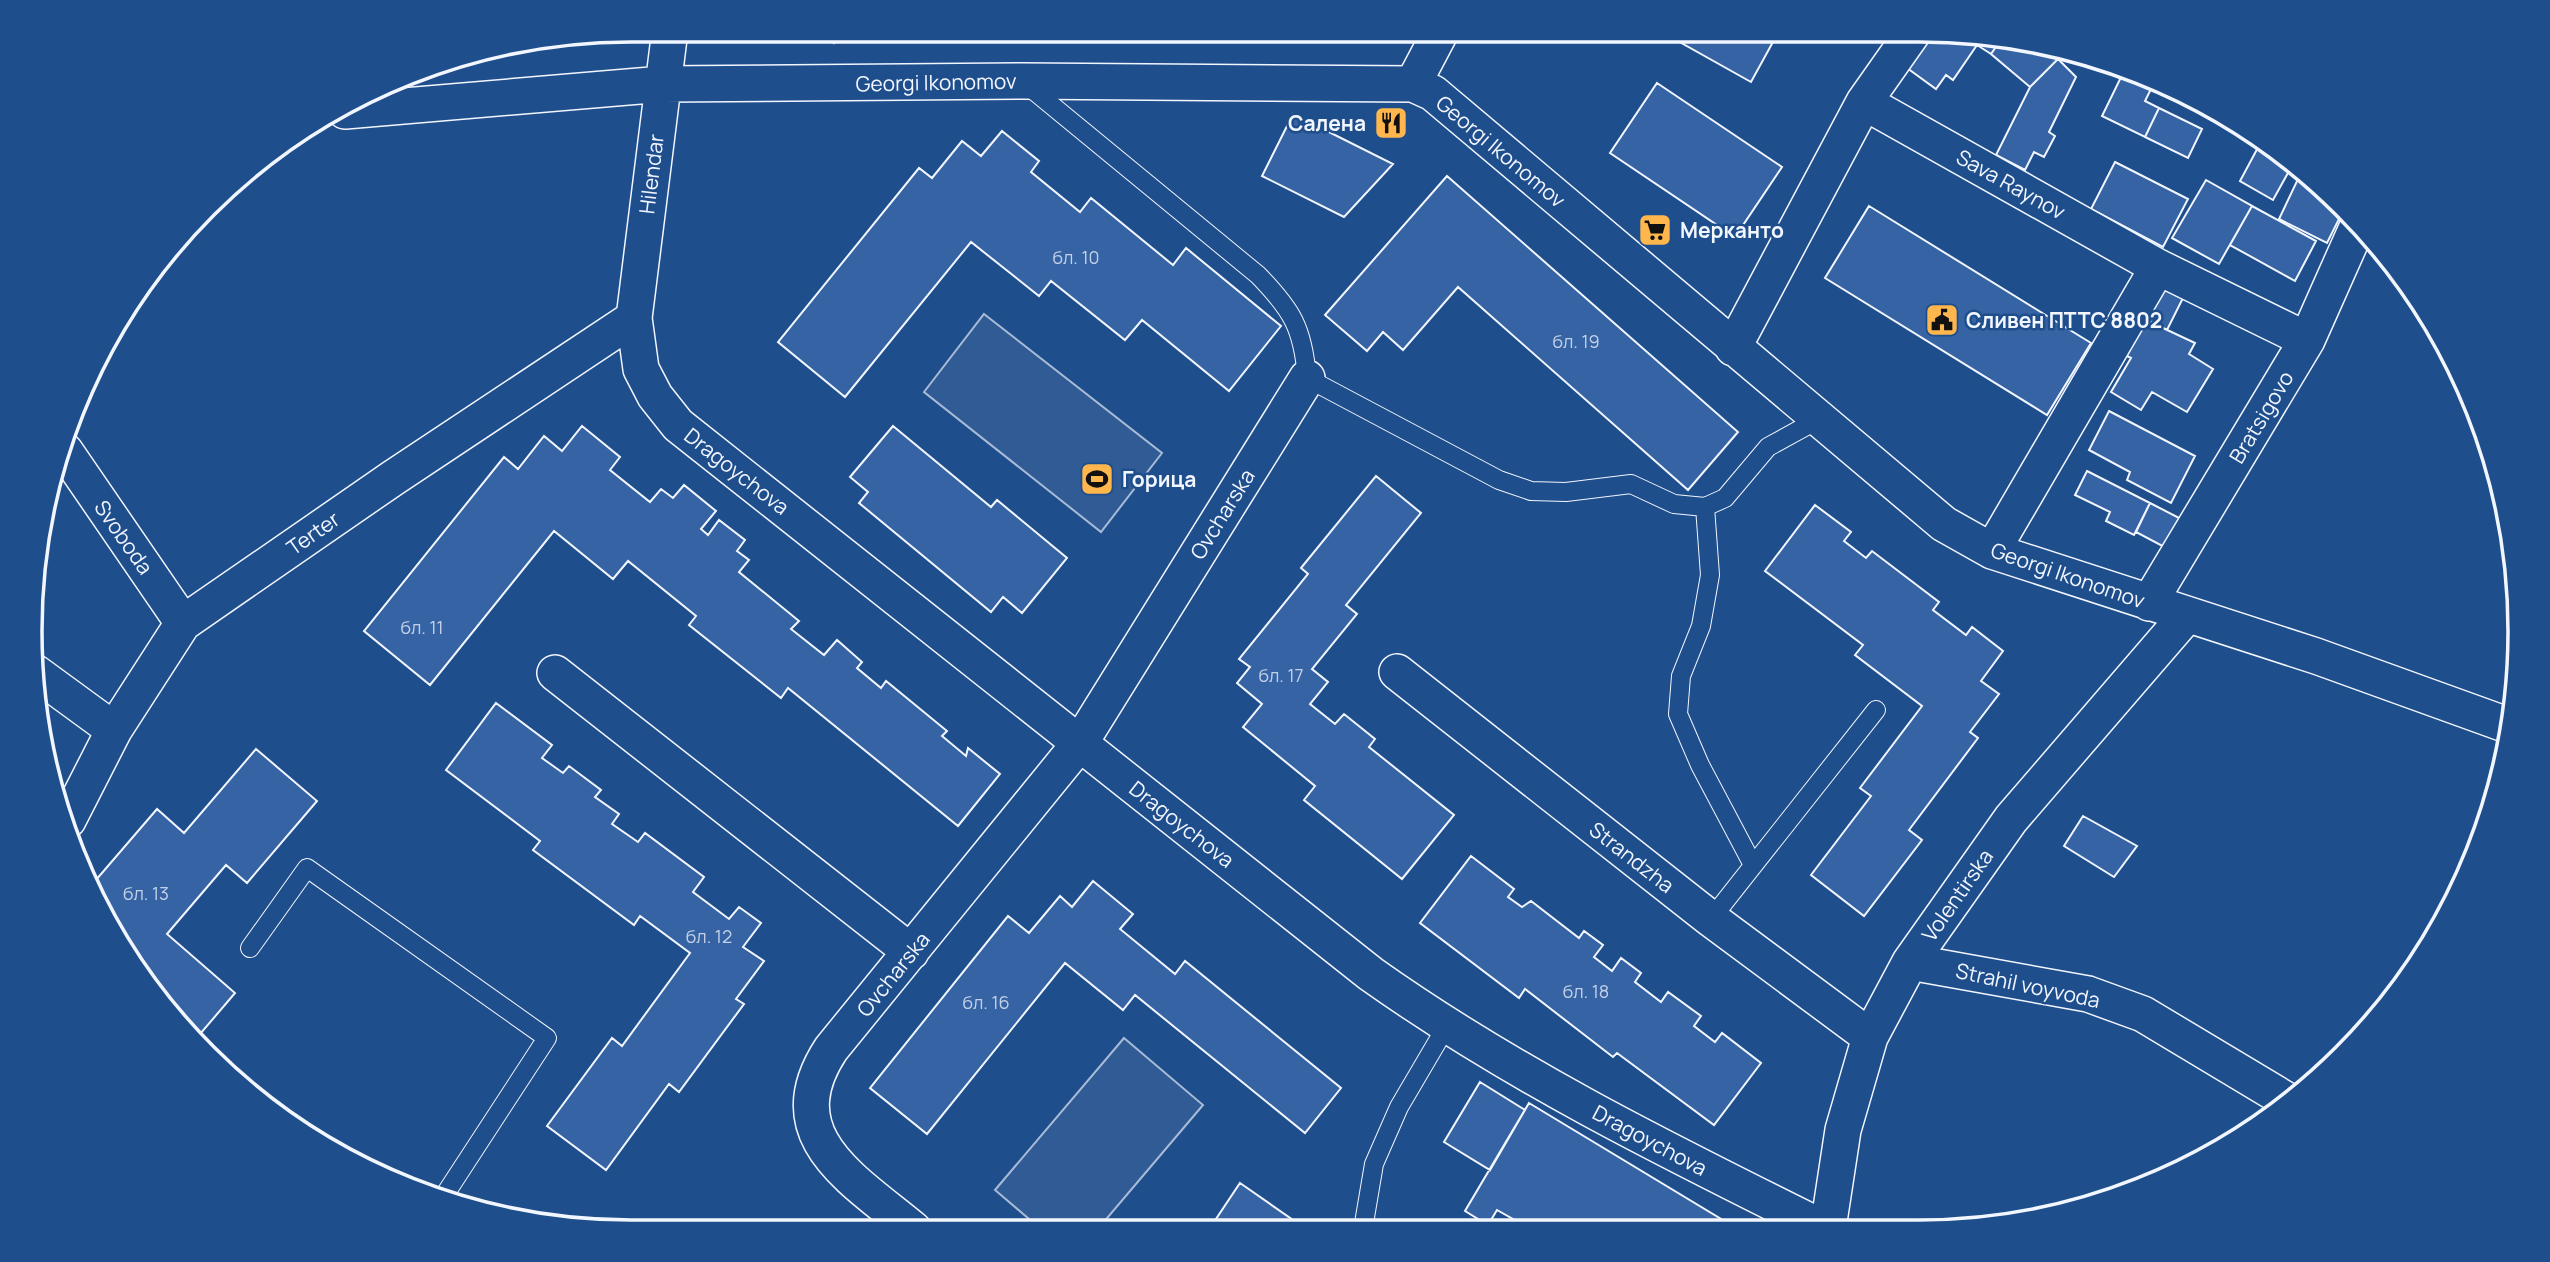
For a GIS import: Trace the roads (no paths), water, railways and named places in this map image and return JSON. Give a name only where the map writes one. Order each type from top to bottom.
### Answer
[{"type":"street","name":"Hilendar","points":[[634,318],[668,42]]},
{"type":"street","points":[[1413,84],[1435,42]]},
{"type":"street","points":[[1733,348],[1864,102],[1906,42]]},
{"type":"street","name":"Georgi Ikonomov","points":[[357,110],[663,84],[1021,81],[1413,84],[1433,93],[1944,524],[1992,551],[2501,718]]},
{"type":"street","name":"Sava Raynov","points":[[1864,102],[2158,267],[2306,340]]},
{"type":"street","name":"Bratsigovo","points":[[2149,603],[2306,340],[2354,234]]},
{"type":"street","points":[[1992,551],[2158,267]]},
{"type":"street","name":"Terter","points":[[71,814],[114,730],[183,623],[405,470],[634,318]]},
{"type":"street","name":"Dragoychova","points":[[634,318],[641,369],[655,396],[678,425],[1371,974],[1446,1027],[1672,1153],[1809,1220]]},
{"type":"street","name":"Ovcharska","points":[[903,1220],[827,1154],[817,1137],[811,1118],[811,1093],[818,1070],[1080,743],[1307,377]]},
{"type":"street","name":"Svoboda","points":[[69,456],[183,623]]},
{"type":"street","name":"Volentirska","points":[[1826,1220],[1843,1130],[1870,1037],[1910,962],[2011,818],[2186,616]]},
{"type":"street","points":[[555,673],[911,952]]},
{"type":"street","name":"Strandzha","points":[[1397,673],[1711,919],[1870,1037]]},
{"type":"street","points":[[44,679],[114,730]]},
{"type":"street","name":"Strahil voyvoda","points":[[1910,962],[2088,994],[2143,1014],[2280,1096]]},
{"type":"lane","points":[[1021,81],[1258,275],[1283,301],[1304,341],[1307,377],[1499,480],[1531,491],[1566,492],[1631,484],[1674,504],[1705,508],[1725,498],[1768,447],[1819,419]]},
{"type":"lane","points":[[1705,508],[1710,575],[1701,626],[1681,676],[1678,714],[1700,765],[1754,865]]},
{"type":"lane","points":[[1711,919],[1876,710]]},
{"type":"lane","points":[[250,948],[307,868],[547,1038],[447,1191]]},
{"type":"lane","points":[[1365,1220],[1374,1164],[1399,1107],[1446,1027]]},
{"type":"place","name":"Салена","points":[[1391,123]]},
{"type":"place","name":"Мерканто","points":[[1655,230]]},
{"type":"place","name":"Сливен ПТТС 8802","points":[[1942,320]]},
{"type":"place","name":"Горица","points":[[1097,479]]}]
